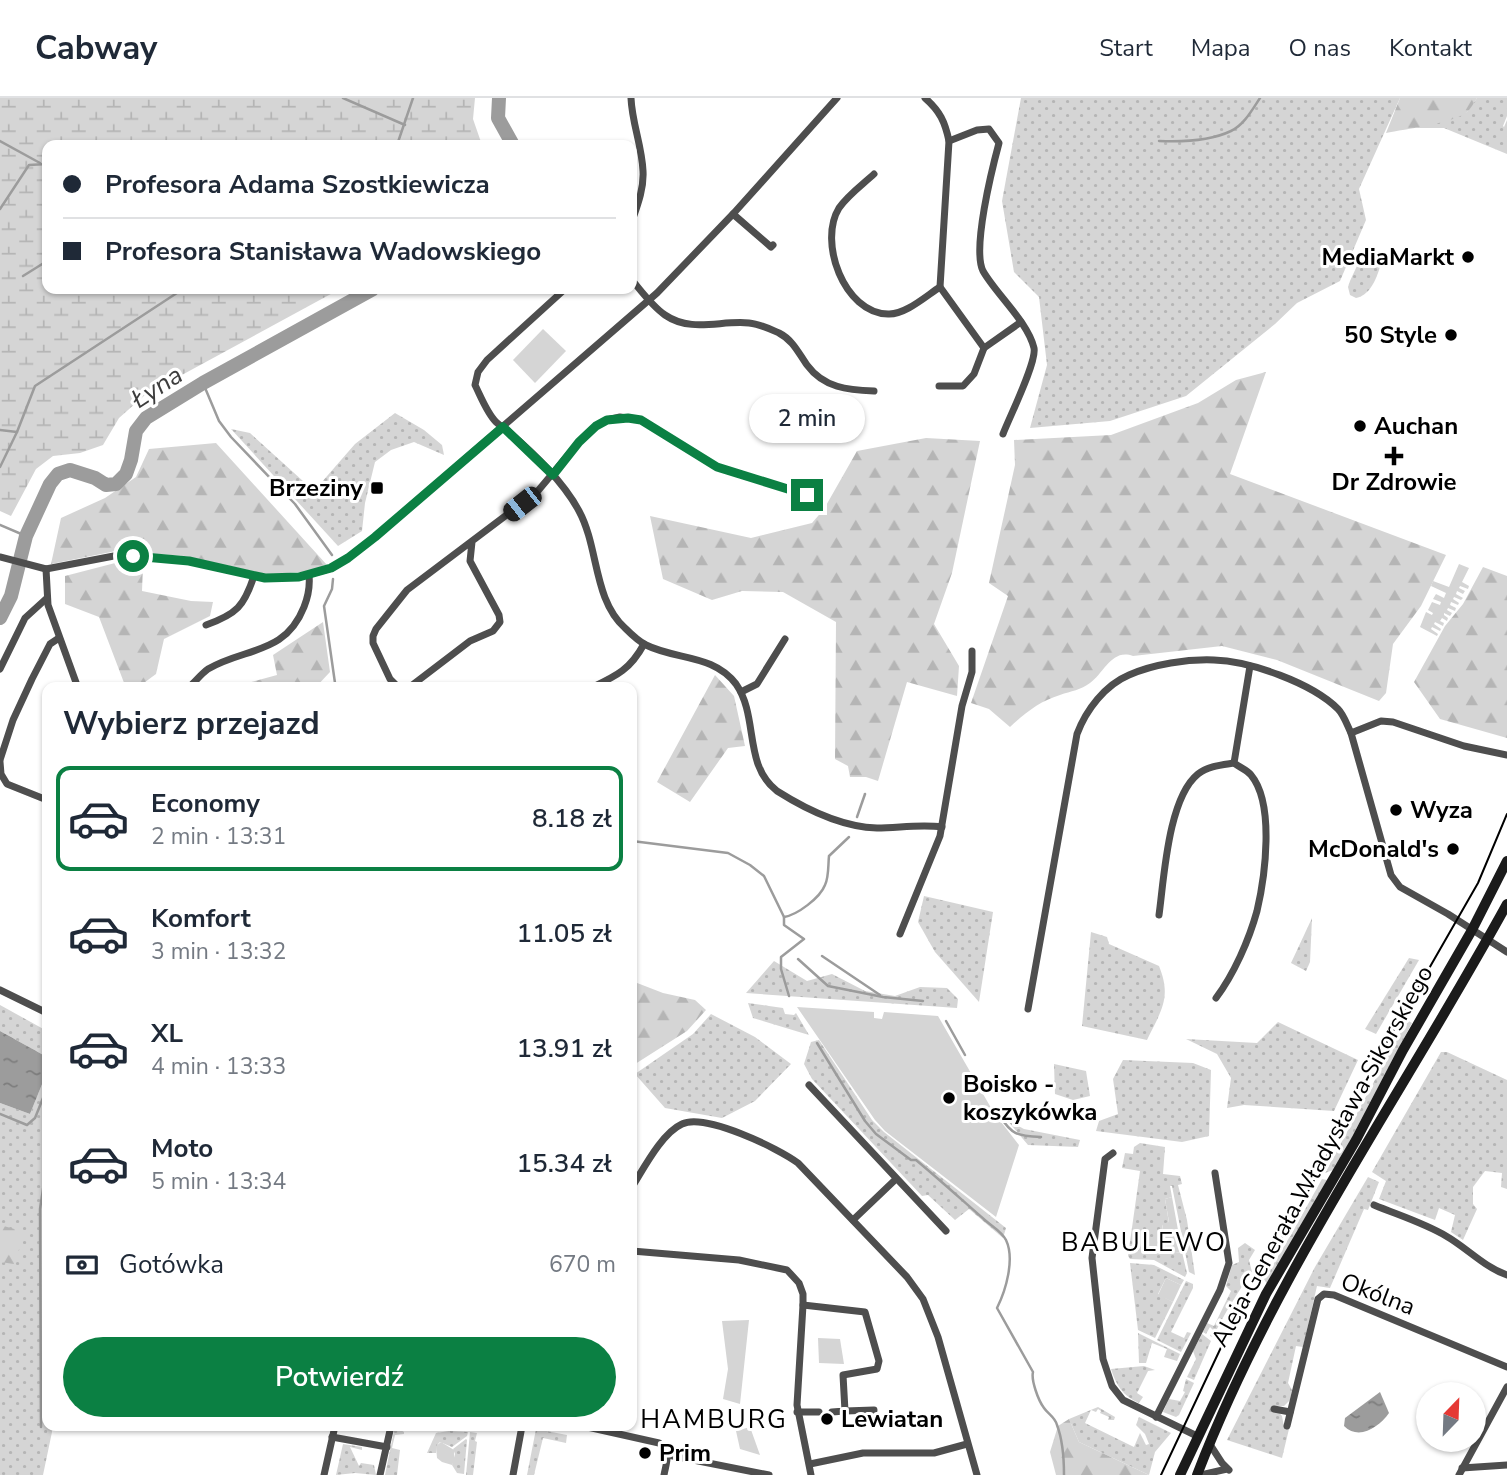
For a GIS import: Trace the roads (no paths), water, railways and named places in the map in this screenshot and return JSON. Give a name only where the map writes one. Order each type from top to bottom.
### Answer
[{"type":"main road","name":"Aleja Generała Władysława Sikorskiego","points":[[1180,1475],[1266,1294],[1356,1140],[1507,861]]},
{"type":"main road","name":"Aleja Generała Władysława Sikorskiego","points":[[1199,1475],[1209,1443],[1276,1301],[1507,904]]},
{"type":"street","points":[[631,98],[636,140]]},
{"type":"street","points":[[3,558],[46,569],[119,555],[189,561],[254,576],[288,578],[331,568],[348,558],[649,300],[733,214],[837,98]]},
{"type":"street","points":[[925,98],[938,109],[949,141],[940,287],[984,348]]},
{"type":"street","points":[[949,141],[977,130],[989,129],[999,144],[979,240],[982,269],[1021,322],[1034,349],[1030,367],[1003,434]]},
{"type":"street","points":[[637,142],[643,171],[642,192],[637,206]]},
{"type":"street","points":[[874,174],[839,209],[832,228],[833,262],[843,282],[858,301],[875,311],[889,314],[901,311],[940,287]]},
{"type":"street","points":[[733,214],[771,247],[774,245]]},
{"type":"street","points":[[637,286],[666,316],[680,323],[749,323],[766,327],[791,342],[818,378],[832,386],[849,390],[874,391]]},
{"type":"street","points":[[560,294],[487,360],[478,372],[475,385],[496,422],[553,475],[578,508],[585,523],[604,597],[612,614],[643,644],[694,657],[719,667],[741,692],[748,713],[758,769],[767,784],[776,791],[847,826],[942,827]]},
{"type":"street","points":[[939,386],[963,386],[974,374],[984,348],[1021,322]]},
{"type":"street","points":[[393,682],[373,643],[376,629],[407,590],[537,492],[579,442],[607,420],[641,420],[717,467],[807,495]]},
{"type":"street","points":[[416,682],[470,641],[498,627],[500,622],[499,615],[470,561],[472,542]]},
{"type":"street","points":[[46,569],[47,598],[76,682]]},
{"type":"street","points":[[194,682],[207,670],[289,634],[300,618],[306,601],[309,575]]},
{"type":"street","points":[[206,625],[218,621],[245,603],[254,576]]},
{"type":"street","points":[[0,669],[25,618],[47,598]]},
{"type":"street","points":[[42,798],[7,784],[1,774],[0,761],[13,720],[32,679],[50,644],[59,638]]},
{"type":"street","points":[[741,692],[757,684],[785,639]]},
{"type":"street","points":[[602,682],[633,663],[643,644]]},
{"type":"street","points":[[900,934],[907,912],[934,855],[942,827],[962,706],[972,672],[972,651]]},
{"type":"street","points":[[1028,1009],[1074,747],[1081,722],[1115,683],[1149,667],[1212,659],[1250,666],[1313,691],[1339,710],[1351,733],[1391,875],[1400,887],[1507,952]]},
{"type":"street","points":[[1234,763],[1250,666]]},
{"type":"street","points":[[1351,733],[1381,722],[1393,722],[1464,747],[1507,755]]},
{"type":"street","points":[[1159,915],[1168,845],[1183,793],[1191,781],[1207,768],[1234,763],[1251,774],[1261,793],[1268,824],[1257,910],[1226,984],[1216,998]]},
{"type":"street","points":[[0,990],[42,1011]]},
{"type":"street","points":[[809,1085],[946,1231]]},
{"type":"street","points":[[637,1180],[668,1133],[683,1123],[696,1121],[759,1140],[798,1163],[907,1277],[923,1299],[936,1329],[977,1475]]},
{"type":"street","points":[[1113,1153],[1105,1159],[1092,1258],[1103,1359],[1109,1380],[1118,1395],[1130,1405],[1197,1436]]},
{"type":"street","points":[[1156,1418],[1228,1269],[1228,1250],[1215,1172]]},
{"type":"street","points":[[853,1220],[896,1180]]},
{"type":"street","points":[[1374,1205],[1436,1231],[1467,1249],[1494,1270],[1507,1275]]},
{"type":"street","points":[[637,1251],[739,1259],[787,1270],[799,1283],[803,1305],[797,1412],[811,1475]]},
{"type":"street","name":"Okólna","points":[[1287,1426],[1318,1299],[1324,1294],[1334,1295],[1507,1367]]},
{"type":"street","points":[[803,1305],[865,1312],[879,1361],[877,1369],[843,1375],[845,1411]]},
{"type":"street","points":[[1460,1472],[1507,1387]]},
{"type":"street","points":[[1274,1409],[1290,1412]]},
{"type":"street","points":[[832,1412],[874,1410]]},
{"type":"street","points":[[797,1412],[819,1412]]},
{"type":"street","points":[[324,1475],[334,1431]]},
{"type":"street","points":[[380,1475],[390,1431]]},
{"type":"street","points":[[513,1475],[521,1431]]},
{"type":"street","points":[[605,1431],[659,1443],[668,1455],[664,1475]]},
{"type":"street","points":[[332,1437],[387,1447]]},
{"type":"street","points":[[1199,1475],[1228,1469],[1209,1443]]},
{"type":"street","points":[[810,1464],[863,1453],[934,1453],[967,1444]]},
{"type":"street","points":[[668,1455],[769,1475]]},
{"type":"street","points":[[1460,1472],[1507,1465]]},
{"type":"water","points":[[0,1031],[42,1054],[42,1084],[30,1114],[0,1103]]},
{"type":"water","points":[[1380,1392],[1389,1413],[1380,1423],[1362,1432],[1344,1426],[1345,1418]]},
{"type":"waterway","points":[[343,98],[405,125]]},
{"type":"waterway","points":[[399,140],[413,98]]},
{"type":"waterway","name":"Łyna","points":[[499,98],[498,118],[510,140]]},
{"type":"waterway","points":[[1159,141],[1205,139],[1231,131],[1244,121],[1260,98]]},
{"type":"waterway","points":[[0,141],[40,163]]},
{"type":"waterway","points":[[0,209],[29,165],[42,164]]},
{"type":"waterway","points":[[23,276],[42,264]]},
{"type":"waterway","points":[[0,430],[17,432],[35,386],[175,294]]},
{"type":"waterway","name":"Łyna","points":[[0,618],[11,596],[26,536],[50,484],[58,474],[70,470],[95,478],[106,485],[116,484],[126,474],[136,431],[146,418],[203,383],[364,294]]},
{"type":"waterway","points":[[203,383],[219,421],[295,504],[332,555]]},
{"type":"waterway","points":[[0,467],[17,432]]},
{"type":"waterway","points":[[0,525],[26,536]]},
{"type":"waterway","points":[[333,579],[332,589],[324,606],[335,682]]},
{"type":"waterway","points":[[857,817],[865,794]]},
{"type":"waterway","points":[[784,917],[801,909],[818,895],[828,875],[829,856],[849,837]]},
{"type":"waterway","points":[[637,842],[728,853],[764,876],[784,917],[784,925],[804,939],[781,957],[781,969],[789,996]]},
{"type":"waterway","points":[[822,956],[880,995]]},
{"type":"waterway","points":[[798,959],[828,986],[883,997],[923,1001]]},
{"type":"waterway","points":[[946,1021],[965,1055]]},
{"type":"waterway","points":[[817,1043],[865,1121],[876,1134],[911,1160],[916,1160],[1006,1240],[1009,1265],[1006,1284],[997,1308],[1033,1372],[1039,1400],[1056,1422],[1062,1443],[1064,1475]]},
{"type":"waterway","points":[[0,1114],[27,1125],[35,1118],[42,1100]]},
{"type":"waterway","points":[[999,1115],[1016,1133],[1041,1137]]},
{"type":"waterway","points":[[41,1427],[42,1196]]},
{"type":"tram line","points":[[1161,1475],[1240,1307],[1296,1214],[1384,1047],[1478,883],[1507,814]]},
{"type":"place","name":"MediaMarkt","points":[[1468,257]]},
{"type":"place","name":"50 Style","points":[[1451,335]]},
{"type":"place","name":"Auchan","points":[[1360,426]]},
{"type":"place","name":"Dr Zdrowie","points":[[1394,456]]},
{"type":"place","name":"Brzeziny","points":[[377,488]]},
{"type":"place","name":"Wyza","points":[[1396,810]]},
{"type":"place","name":"McDonald's","points":[[1453,849]]},
{"type":"place","name":"Boisko - koszykówka","points":[[949,1098]]},
{"type":"place","name":"Lewiatan","points":[[827,1419]]},
{"type":"place","name":"Prim","points":[[645,1453]]},
{"type":"district","name":"BABULEWO","points":[[1144,1242]]},
{"type":"district","name":"HAMBURG","points":[[714,1419]]}]
